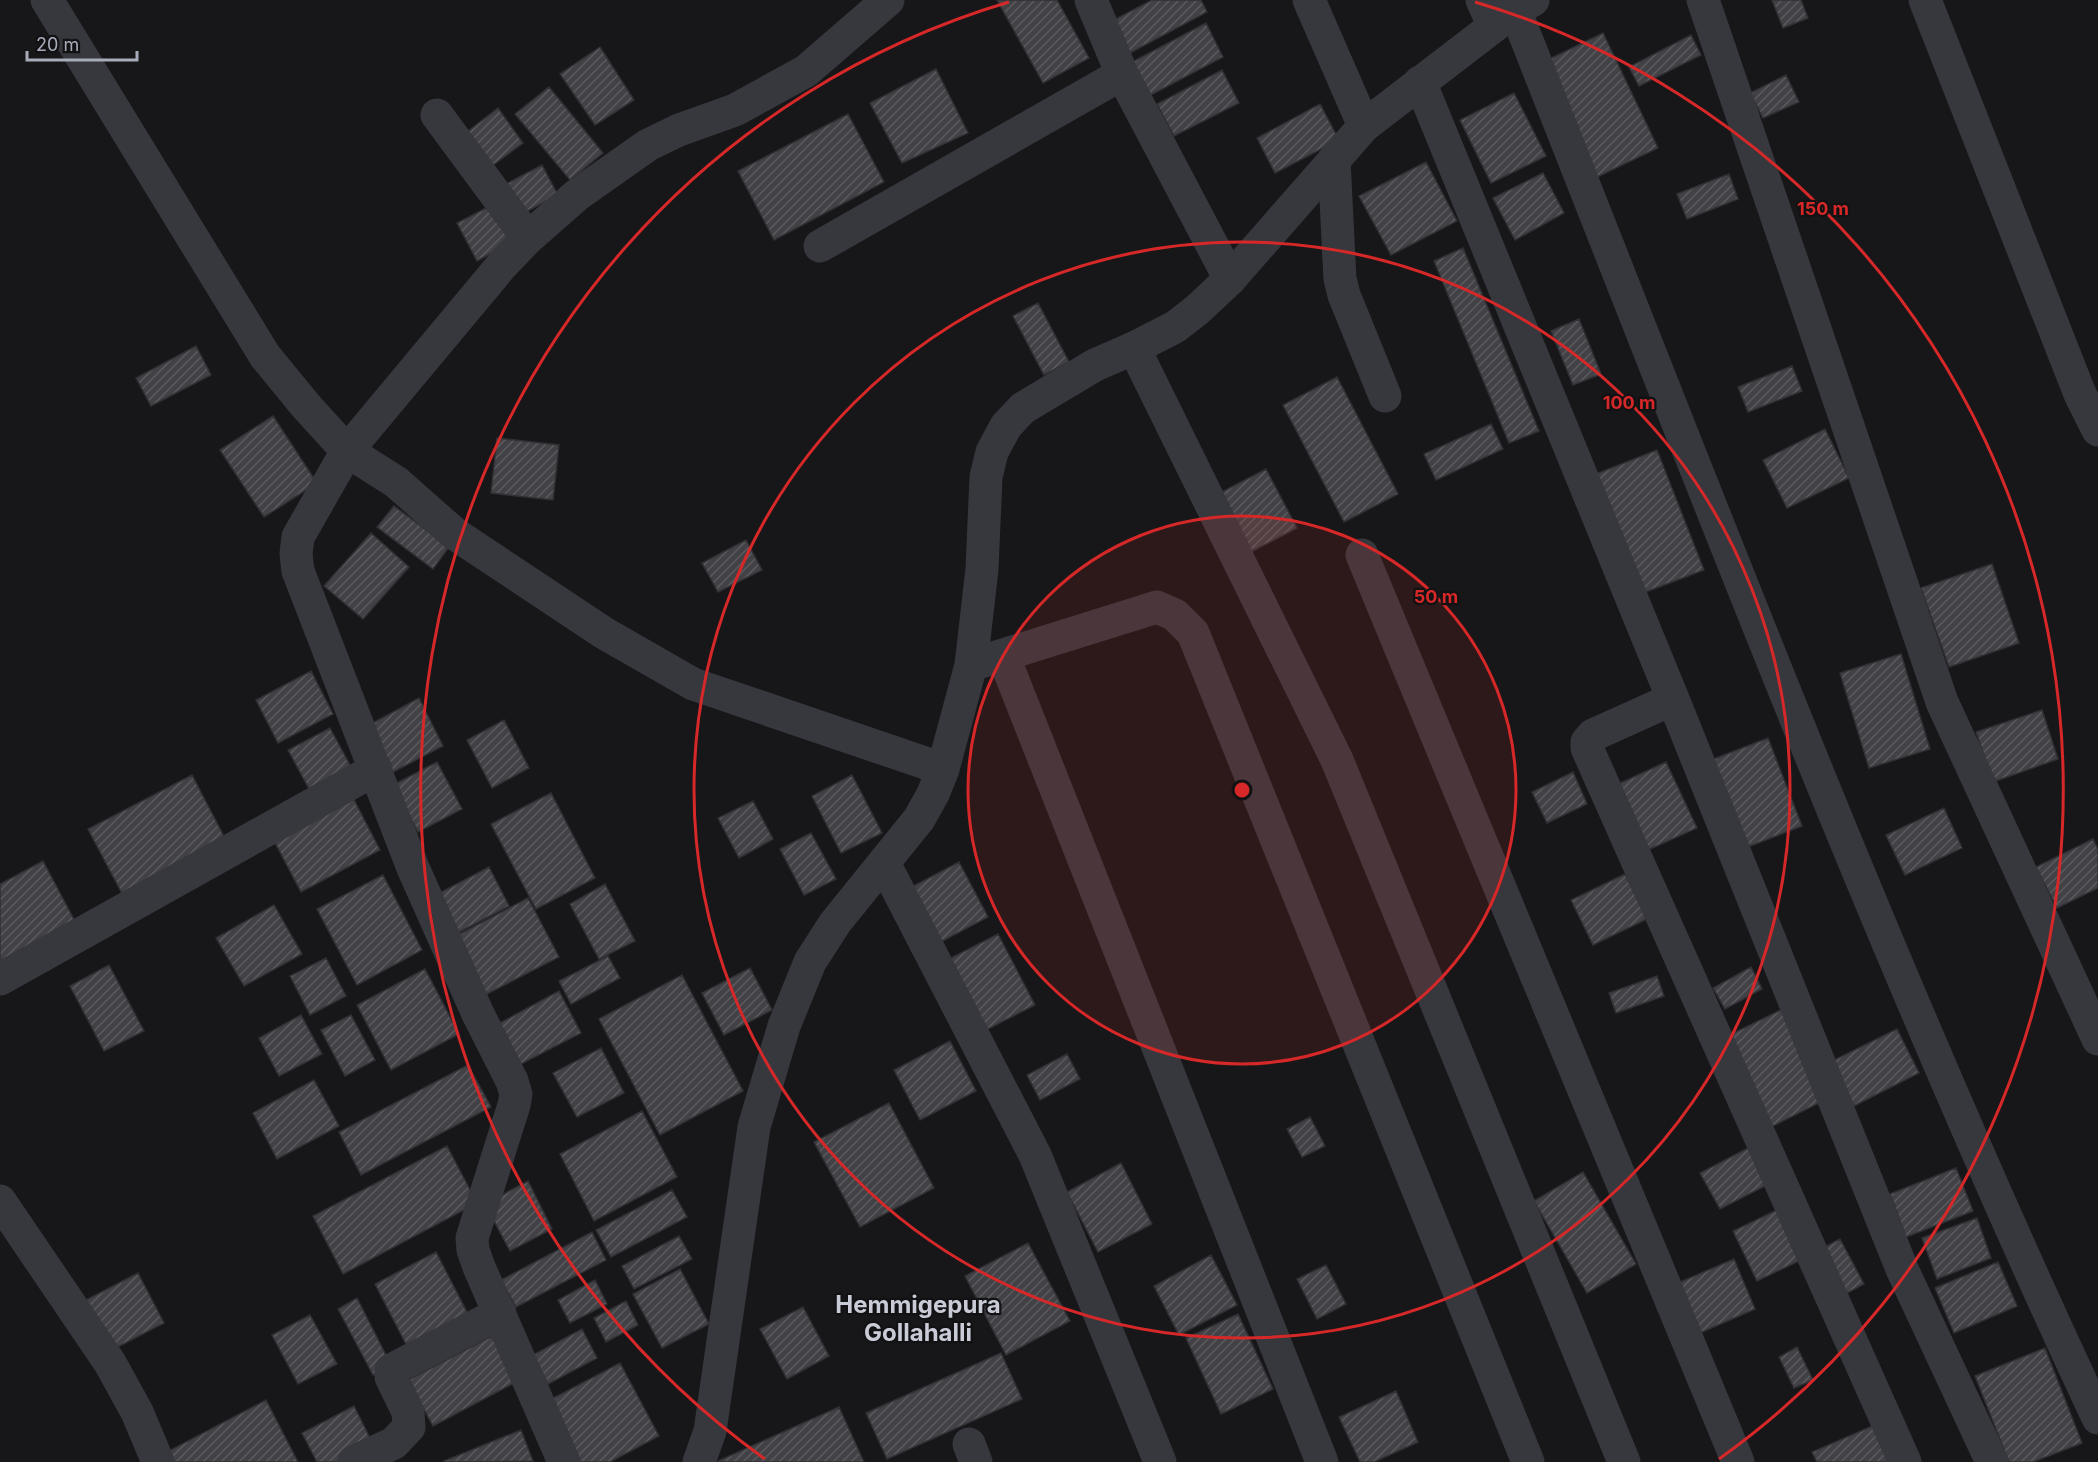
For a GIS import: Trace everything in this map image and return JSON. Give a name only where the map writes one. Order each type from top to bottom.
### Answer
[{"type":"street","points":[[47,0],[265,356],[347,451],[396,482],[455,534],[604,633],[693,684],[943,769]]},
{"type":"street","points":[[564,1462],[473,1250],[472,1238],[516,1094],[413,868],[298,571],[296,554],[298,537],[347,451],[502,265],[528,238],[577,195],[648,145],[679,130],[735,110],[806,71],[888,0]]},
{"type":"street","points":[[1091,0],[1122,74],[1230,279]]},
{"type":"street","points":[[1309,0],[1364,126]]},
{"type":"street","points":[[1703,0],[1942,702],[2098,1039]]},
{"type":"street","points":[[1925,0],[2080,394],[2098,430]]},
{"type":"street","points":[[704,1458],[710,1431],[754,1127],[766,1084],[784,1026],[810,962],[835,923],[919,819],[933,794],[943,769],[971,665],[982,569],[986,477],[992,452],[1006,426],[1023,408],[1095,365],[1175,327],[1197,310],[1230,279],[1364,126],[1506,9],[1846,844],[2041,1296],[2098,1418]]},
{"type":"street","points":[[820,246],[1122,74]]},
{"type":"street","points":[[1420,82],[1673,699],[1902,1269],[1992,1462]]},
{"type":"street","points":[[437,115],[528,238]]},
{"type":"street","points":[[1334,160],[1340,279],[1344,295],[1385,396]]},
{"type":"street","points":[[1134,348],[1336,760],[1624,1462]]},
{"type":"street","points":[[1362,555],[1738,1462]]},
{"type":"street","points":[[971,665],[1157,607],[1175,615],[1193,633],[1528,1462]]},
{"type":"street","points":[[1003,655],[1322,1462]]},
{"type":"street","points":[[1673,699],[1593,735],[1587,742],[1587,748],[1905,1462]]},
{"type":"street","points":[[0,979],[376,769]]},
{"type":"street","points":[[884,863],[1035,1155],[1160,1462]]},
{"type":"street","points":[[0,1201],[110,1363],[137,1412],[158,1462]]},
{"type":"street","points":[[354,1462],[394,1443],[410,1427],[408,1412],[391,1377],[392,1370],[500,1313]]},
{"type":"building","points":[[997,0],[1057,0],[1089,58],[1043,83]]},
{"type":"building","points":[[1152,0],[1201,0],[1207,12],[1128,54],[1110,22]]},
{"type":"building","points":[[1772,0],[1801,0],[1808,18],[1783,28]]},
{"type":"building","points":[[1206,23],[1223,57],[1149,96],[1132,62]]},
{"type":"building","points":[[1603,33],[1658,148],[1593,179],[1537,65]]},
{"type":"building","points":[[1691,35],[1701,55],[1639,86],[1629,67]]},
{"type":"building","points":[[600,47],[634,100],[595,125],[560,74]]},
{"type":"building","points":[[936,69],[968,133],[902,163],[870,103]]},
{"type":"building","points":[[1222,70],[1239,103],[1174,136],[1157,104]]},
{"type":"building","points":[[1786,75],[1799,102],[1763,118],[1750,93]]},
{"type":"building","points":[[549,87],[603,153],[570,180],[515,114]]},
{"type":"building","points":[[1514,93],[1546,156],[1491,183],[1460,120]]},
{"type":"building","points":[[1320,104],[1339,140],[1275,173],[1257,138]]},
{"type":"building","points":[[498,108],[523,143],[492,166],[467,132]]},
{"type":"building","points":[[848,114],[884,182],[774,240],[738,171]]},
{"type":"building","points":[[1426,162],[1457,221],[1391,255],[1359,196]]},
{"type":"building","points":[[542,165],[558,195],[522,214],[506,184]]},
{"type":"building","points":[[1543,173],[1564,213],[1515,240],[1493,198]]},
{"type":"building","points":[[1729,174],[1738,199],[1687,219],[1677,194]]},
{"type":"building","points":[[494,204],[514,241],[477,261],[457,223]]},
{"type":"building","points":[[1463,248],[1539,431],[1509,443],[1434,261]]},
{"type":"building","points":[[1038,303],[1069,362],[1044,375],[1013,316]]},
{"type":"building","points":[[1579,319],[1601,374],[1573,385],[1551,331]]},
{"type":"building","points":[[196,346],[211,375],[151,406],[136,378]]},
{"type":"building","points":[[1792,366],[1802,391],[1748,412],[1738,387]]},
{"type":"building","points":[[1337,377],[1398,494],[1344,522],[1283,405]]},
{"type":"building","points":[[273,416],[317,483],[264,517],[220,450]]},
{"type":"building","points":[[1491,424],[1503,449],[1436,480],[1424,454]]},
{"type":"building","points":[[1825,429],[1849,478],[1787,508],[1763,460]]},
{"type":"building","points":[[497,438],[559,445],[553,500],[491,493]]},
{"type":"building","points":[[1657,450],[1704,570],[1643,593],[1596,474]]},
{"type":"building","points":[[1266,469],[1297,528],[1247,554],[1216,495]]},
{"type":"building","points":[[394,506],[449,547],[433,569],[377,527]]},
{"type":"building","points":[[371,533],[409,567],[363,619],[324,586]]},
{"type":"building","points":[[746,540],[762,570],[718,592],[702,563]]},
{"type":"building","points":[[1992,564],[2019,643],[1949,667],[1921,588]]},
{"type":"building","points":[[1901,654],[1930,749],[1869,768],[1840,673]]},
{"type":"building","points":[[311,671],[333,714],[278,743],[256,700]]},
{"type":"building","points":[[419,698],[443,746],[393,772],[369,725]]},
{"type":"building","points":[[2042,710],[2058,759],[1993,782],[1976,732]]},
{"type":"building","points":[[504,720],[529,768],[492,788],[467,740]]},
{"type":"building","points":[[330,728],[357,778],[315,800],[288,750]]},
{"type":"building","points":[[1768,738],[1802,826],[1740,850],[1706,762]]},
{"type":"building","points":[[437,762],[462,809],[418,832],[393,785]]},
{"type":"building","points":[[1666,762],[1697,828],[1648,850],[1618,784]]},
{"type":"building","points":[[1573,772],[1587,804],[1547,823],[1532,792]]},
{"type":"building","points":[[192,775],[230,848],[127,903],[88,829]]},
{"type":"building","points":[[852,775],[882,833],[841,853],[812,796]]},
{"type":"building","points":[[551,793],[595,878],[536,909],[491,824]]},
{"type":"building","points":[[351,794],[380,850],[301,892],[271,835]]},
{"type":"building","points":[[753,801],[773,839],[739,858],[718,818]]},
{"type":"building","points":[[1944,808],[1962,848],[1905,875],[1886,835]]},
{"type":"building","points":[[811,833],[836,879],[804,895],[780,849]]},
{"type":"building","points":[[2093,839],[2098,849],[2098,888],[2057,908],[2036,867]]},
{"type":"building","points":[[43,861],[78,927],[0,968],[0,884]]},
{"type":"building","points":[[959,862],[988,917],[935,945],[906,890]]},
{"type":"building","points":[[489,867],[509,906],[448,938],[428,899]]},
{"type":"building","points":[[1625,874],[1647,919],[1593,945],[1571,900]]},
{"type":"building","points":[[383,875],[422,950],[357,985],[317,909]]},
{"type":"building","points":[[605,884],[635,941],[599,959],[570,904]]},
{"type":"building","points":[[528,898],[559,957],[483,996],[452,938]]},
{"type":"building","points":[[274,905],[302,954],[244,986],[216,938]]},
{"type":"building","points":[[998,934],[1035,1005],[980,1033],[943,962]]},
{"type":"building","points":[[608,956],[620,978],[571,1004],[559,981]]},
{"type":"building","points":[[326,958],[346,996],[310,1015],[290,976]]},
{"type":"building","points":[[109,965],[144,1031],[104,1051],[70,986]]},
{"type":"building","points":[[1751,967],[1762,989],[1725,1009],[1713,988]]},
{"type":"building","points":[[750,968],[772,1010],[724,1035],[702,993]]},
{"type":"building","points":[[425,969],[459,1034],[391,1070],[357,1005]]},
{"type":"building","points":[[682,975],[743,1091],[660,1135],[599,1019]]},
{"type":"building","points":[[1657,976],[1664,996],[1616,1013],[1609,993]]},
{"type":"building","points":[[559,991],[581,1033],[519,1065],[498,1024]]},
{"type":"building","points":[[1785,1008],[1829,1098],[1765,1130],[1721,1039]]},
{"type":"building","points":[[301,1015],[322,1054],[279,1076],[259,1038]]},
{"type":"building","points":[[351,1015],[375,1060],[345,1076],[321,1030]]},
{"type":"building","points":[[1897,1029],[1919,1073],[1854,1106],[1832,1061]]},
{"type":"building","points":[[950,1041],[976,1091],[920,1120],[894,1070]]},
{"type":"building","points":[[601,1048],[624,1093],[577,1117],[553,1073]]},
{"type":"building","points":[[1067,1054],[1080,1079],[1040,1100],[1027,1075]]},
{"type":"building","points":[[468,1065],[491,1107],[361,1175],[339,1132]]},
{"type":"building","points":[[314,1080],[339,1126],[277,1159],[253,1113]]},
{"type":"building","points":[[889,1103],[934,1188],[860,1227],[814,1142]]},
{"type":"building","points":[[642,1111],[677,1177],[594,1221],[560,1154]]},
{"type":"building","points":[[1310,1117],[1325,1146],[1302,1157],[1287,1129]]},
{"type":"building","points":[[447,1146],[477,1203],[343,1274],[313,1216]]},
{"type":"building","points":[[1748,1148],[1767,1185],[1720,1209],[1700,1173]]},
{"type":"building","points":[[1121,1163],[1152,1224],[1098,1252],[1067,1192]]},
{"type":"building","points":[[1956,1168],[1973,1211],[1906,1237],[1890,1194]]},
{"type":"building","points":[[1583,1172],[1636,1264],[1587,1293],[1534,1201]]},
{"type":"building","points":[[528,1181],[552,1229],[510,1251],[485,1204]]},
{"type":"building","points":[[672,1190],[687,1217],[611,1257],[596,1230]]},
{"type":"building","points":[[1779,1209],[1803,1259],[1757,1281],[1733,1231]]},
{"type":"building","points":[[1977,1218],[1991,1258],[1937,1279],[1922,1238]]},
{"type":"building","points":[[592,1232],[606,1260],[516,1307],[501,1280]]},
{"type":"building","points":[[679,1236],[692,1259],[634,1289],[622,1266]]},
{"type":"building","points":[[1840,1239],[1864,1284],[1838,1298],[1815,1252]]},
{"type":"building","points":[[1028,1243],[1070,1321],[1006,1355],[965,1276]]},
{"type":"building","points":[[436,1252],[470,1318],[409,1350],[375,1284]]},
{"type":"building","points":[[1211,1255],[1237,1305],[1179,1335],[1154,1286]]},
{"type":"building","points":[[1734,1259],[1755,1309],[1693,1336],[1671,1286]]},
{"type":"building","points":[[1998,1262],[2017,1306],[1954,1333],[1935,1288]]},
{"type":"building","points":[[1326,1265],[1346,1304],[1317,1319],[1297,1279]]},
{"type":"building","points":[[680,1269],[709,1324],[662,1348],[633,1294]]},
{"type":"building","points":[[138,1273],[164,1323],[110,1351],[84,1301]]},
{"type":"building","points":[[595,1280],[607,1304],[570,1323],[558,1300]]},
{"type":"building","points":[[357,1298],[391,1365],[373,1375],[338,1309]]},
{"type":"building","points":[[626,1301],[638,1325],[606,1342],[594,1318]]},
{"type":"building","points":[[803,1307],[829,1356],[787,1379],[760,1329]]},
{"type":"building","points":[[1238,1314],[1273,1389],[1221,1414],[1186,1338]]},
{"type":"building","points":[[310,1315],[337,1364],[298,1384],[272,1335]]},
{"type":"building","points":[[582,1329],[597,1358],[548,1384],[533,1355]]},
{"type":"building","points":[[492,1336],[516,1382],[433,1426],[408,1380]]},
{"type":"building","points":[[1797,1347],[1813,1380],[1794,1388],[1779,1357]]},
{"type":"building","points":[[2045,1348],[2082,1443],[2033,1462],[2009,1462],[1975,1376]]},
{"type":"building","points":[[1001,1353],[1022,1399],[887,1459],[866,1413]]},
{"type":"building","points":[[620,1363],[659,1436],[610,1462],[578,1462],[546,1402]]},
{"type":"building","points":[[1396,1391],[1418,1442],[1374,1462],[1360,1462],[1339,1417]]},
{"type":"building","points":[[266,1400],[298,1462],[168,1462],[163,1454]]},
{"type":"building","points":[[354,1406],[373,1444],[340,1462],[317,1462],[302,1433]]},
{"type":"building","points":[[839,1407],[864,1462],[718,1461]]},
{"type":"building","points":[[1877,1424],[1893,1462],[1817,1462],[1812,1452]]},
{"type":"building","points":[[521,1430],[533,1461],[444,1461]]},
{"type":"district","name":"Hemmigepura Gollahalli","points":[[918,1319]]}]
